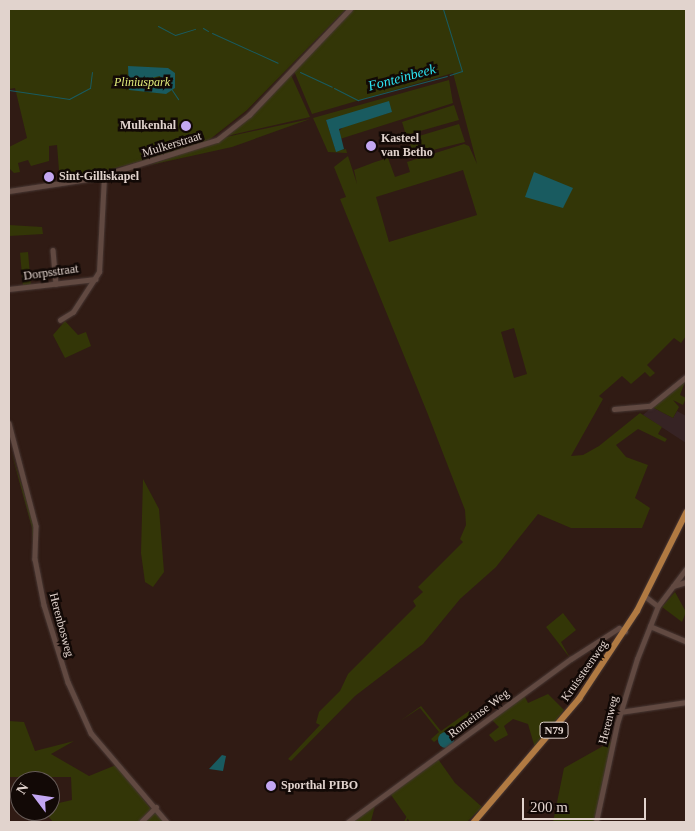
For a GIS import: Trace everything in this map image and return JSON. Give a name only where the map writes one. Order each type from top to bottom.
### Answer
[{"type":"main road","name":"Kruissteenweg","points":[[474,822],[561,722],[625,631],[645,596],[686,513]]},
{"type":"street","name":"Mulkerstraat","points":[[9,192],[104,175],[217,140],[249,115],[350,9]]},
{"type":"street","points":[[60,320],[73,312],[95,279],[103,248],[104,175]]},
{"type":"street","points":[[53,250],[56,284]]},
{"type":"street","name":"Dorpsstraat","points":[[9,289],[95,279]]},
{"type":"street","points":[[614,409],[650,406],[686,377]]},
{"type":"street","name":"Herenbosweg","points":[[9,422],[34,518],[35,559],[44,604],[68,682],[91,733],[167,822]]},
{"type":"street","name":"Herenweg","points":[[596,822],[620,712],[650,626],[658,606],[686,569]]},
{"type":"street","points":[[673,586],[686,582]]},
{"type":"street","points":[[645,596],[658,606]]},
{"type":"street","points":[[650,626],[686,641]]},
{"type":"street","name":"Romeinse Weg","points":[[348,822],[571,659],[619,628],[625,631]]},
{"type":"street","points":[[620,712],[686,702]]},
{"type":"street","points":[[141,822],[156,807]]},
{"type":"shaded area","points":[[652,407],[673,418],[677,411],[686,416],[686,443],[643,415]]},
{"type":"green space","name":"Pliniuspark","points":[[9,9],[346,9],[247,110],[204,144],[60,183],[57,145],[49,146],[49,161],[31,166],[28,160],[18,163],[20,172],[14,173],[9,168],[9,147],[27,138],[15,88],[9,89]]},
{"type":"green space","points":[[353,9],[686,9],[686,336],[681,343],[674,338],[647,365],[655,373],[650,377],[645,372],[631,384],[622,376],[599,396],[603,399],[571,456],[583,455],[599,446],[640,413],[662,427],[658,434],[667,439],[665,442],[638,429],[616,445],[626,457],[648,465],[635,498],[650,508],[642,528],[571,528],[538,514],[496,567],[460,599],[423,644],[355,696],[291,761],[288,759],[320,725],[316,723],[319,712],[340,691],[348,674],[416,606],[413,601],[423,592],[418,587],[463,542],[460,539],[466,525],[465,510],[340,199],[346,197],[334,167],[348,156],[357,184],[354,170],[375,162],[388,158],[395,177],[410,172],[407,162],[464,144],[469,146],[477,164],[453,73],[312,114],[294,71]],"holes":[[[463,170],[477,215],[389,242],[376,197]],[[514,328],[527,374],[514,378],[501,332]]]},
{"type":"green space","points":[[291,75],[310,117],[227,136],[251,117]]},
{"type":"green space","points":[[449,80],[453,103],[340,139],[338,132],[344,126],[392,112],[326,120],[336,151],[346,149],[347,153],[328,152],[313,118]]},
{"type":"green space","points":[[454,105],[459,120],[406,135],[402,122]]},
{"type":"green space","points":[[310,119],[232,147],[150,165],[226,137]]},
{"type":"green space","points":[[459,124],[465,142],[413,155],[409,139]]},
{"type":"green space","points":[[9,225],[42,227],[43,234],[9,236]]},
{"type":"green space","points":[[28,252],[31,285],[23,286],[20,253]]},
{"type":"green space","points":[[65,321],[78,335],[86,332],[91,346],[65,358],[53,335]]},
{"type":"green space","points":[[686,379],[680,395],[686,398],[683,405],[673,400],[679,407],[673,418],[652,407]]},
{"type":"green space","points":[[11,451],[35,528],[33,545],[32,528]]},
{"type":"green space","points":[[143,479],[159,509],[164,572],[153,587],[145,582],[141,553]]},
{"type":"green space","points":[[675,592],[686,612],[682,622],[662,607]]},
{"type":"green space","points":[[563,613],[576,630],[561,642],[570,658],[546,627]]},
{"type":"green space","points":[[548,694],[564,710],[535,748],[528,724],[513,719],[504,726],[508,735],[495,742],[489,735],[499,727],[491,719],[524,695],[528,703]]},
{"type":"green space","points":[[421,706],[441,731],[469,711],[472,716],[434,742],[431,739],[439,732],[420,708],[400,721]]},
{"type":"green space","points":[[9,721],[24,722],[35,751],[74,741],[51,754],[89,776],[116,765],[151,809],[138,822],[53,822],[60,821],[60,803],[72,800],[71,777],[60,777],[60,771],[10,771],[9,777]]},
{"type":"green space","points":[[612,741],[594,822],[553,822],[564,768]]},
{"type":"green space","points":[[440,751],[442,752],[406,822],[404,822]]},
{"type":"green space","points":[[438,759],[455,783],[482,807],[467,822],[410,822],[389,792]]},
{"type":"green space","points":[[376,802],[371,821],[350,822]]},
{"type":"green space","points":[[155,812],[165,822],[143,822],[152,813]]},
{"type":"water","points":[[128,66],[168,68],[175,73],[175,88],[166,94],[129,90]],"holes":[[[160,76],[164,86],[139,85],[139,81]]]},
{"type":"water","points":[[389,101],[392,112],[339,129],[344,149],[336,152],[326,120]]},
{"type":"water","points":[[534,172],[573,188],[563,208],[525,197]]},
{"type":"water","points":[[446,732],[454,740],[446,748],[438,740]]},
{"type":"water","points":[[222,755],[226,756],[223,771],[209,769]]},
{"type":"waterway","name":"Fonteinbeek","points":[[443,9],[462,71],[450,75]]},
{"type":"waterway","name":"Fonteinbeek","points":[[158,26],[175,35],[195,29]]},
{"type":"waterway","name":"Fonteinbeek","points":[[203,28],[208,31]]},
{"type":"waterway","name":"Fonteinbeek","points":[[212,33],[278,63]]},
{"type":"waterway","points":[[9,90],[69,99],[90,88],[92,72]]},
{"type":"waterway","name":"Fonteinbeek","points":[[300,72],[332,87]]},
{"type":"waterway","name":"Fonteinbeek","points":[[334,88],[358,100],[447,76]]},
{"type":"waterway","points":[[172,90],[178,99]]},
{"type":"place","name":"Mulkenhal","points":[[186,126]]},
{"type":"place","name":"Kasteel van Betho","points":[[371,146]]},
{"type":"place","name":"Sint-Gilliskapel","points":[[49,177]]},
{"type":"place","name":"Sporthal PIBO","points":[[271,786]]}]
